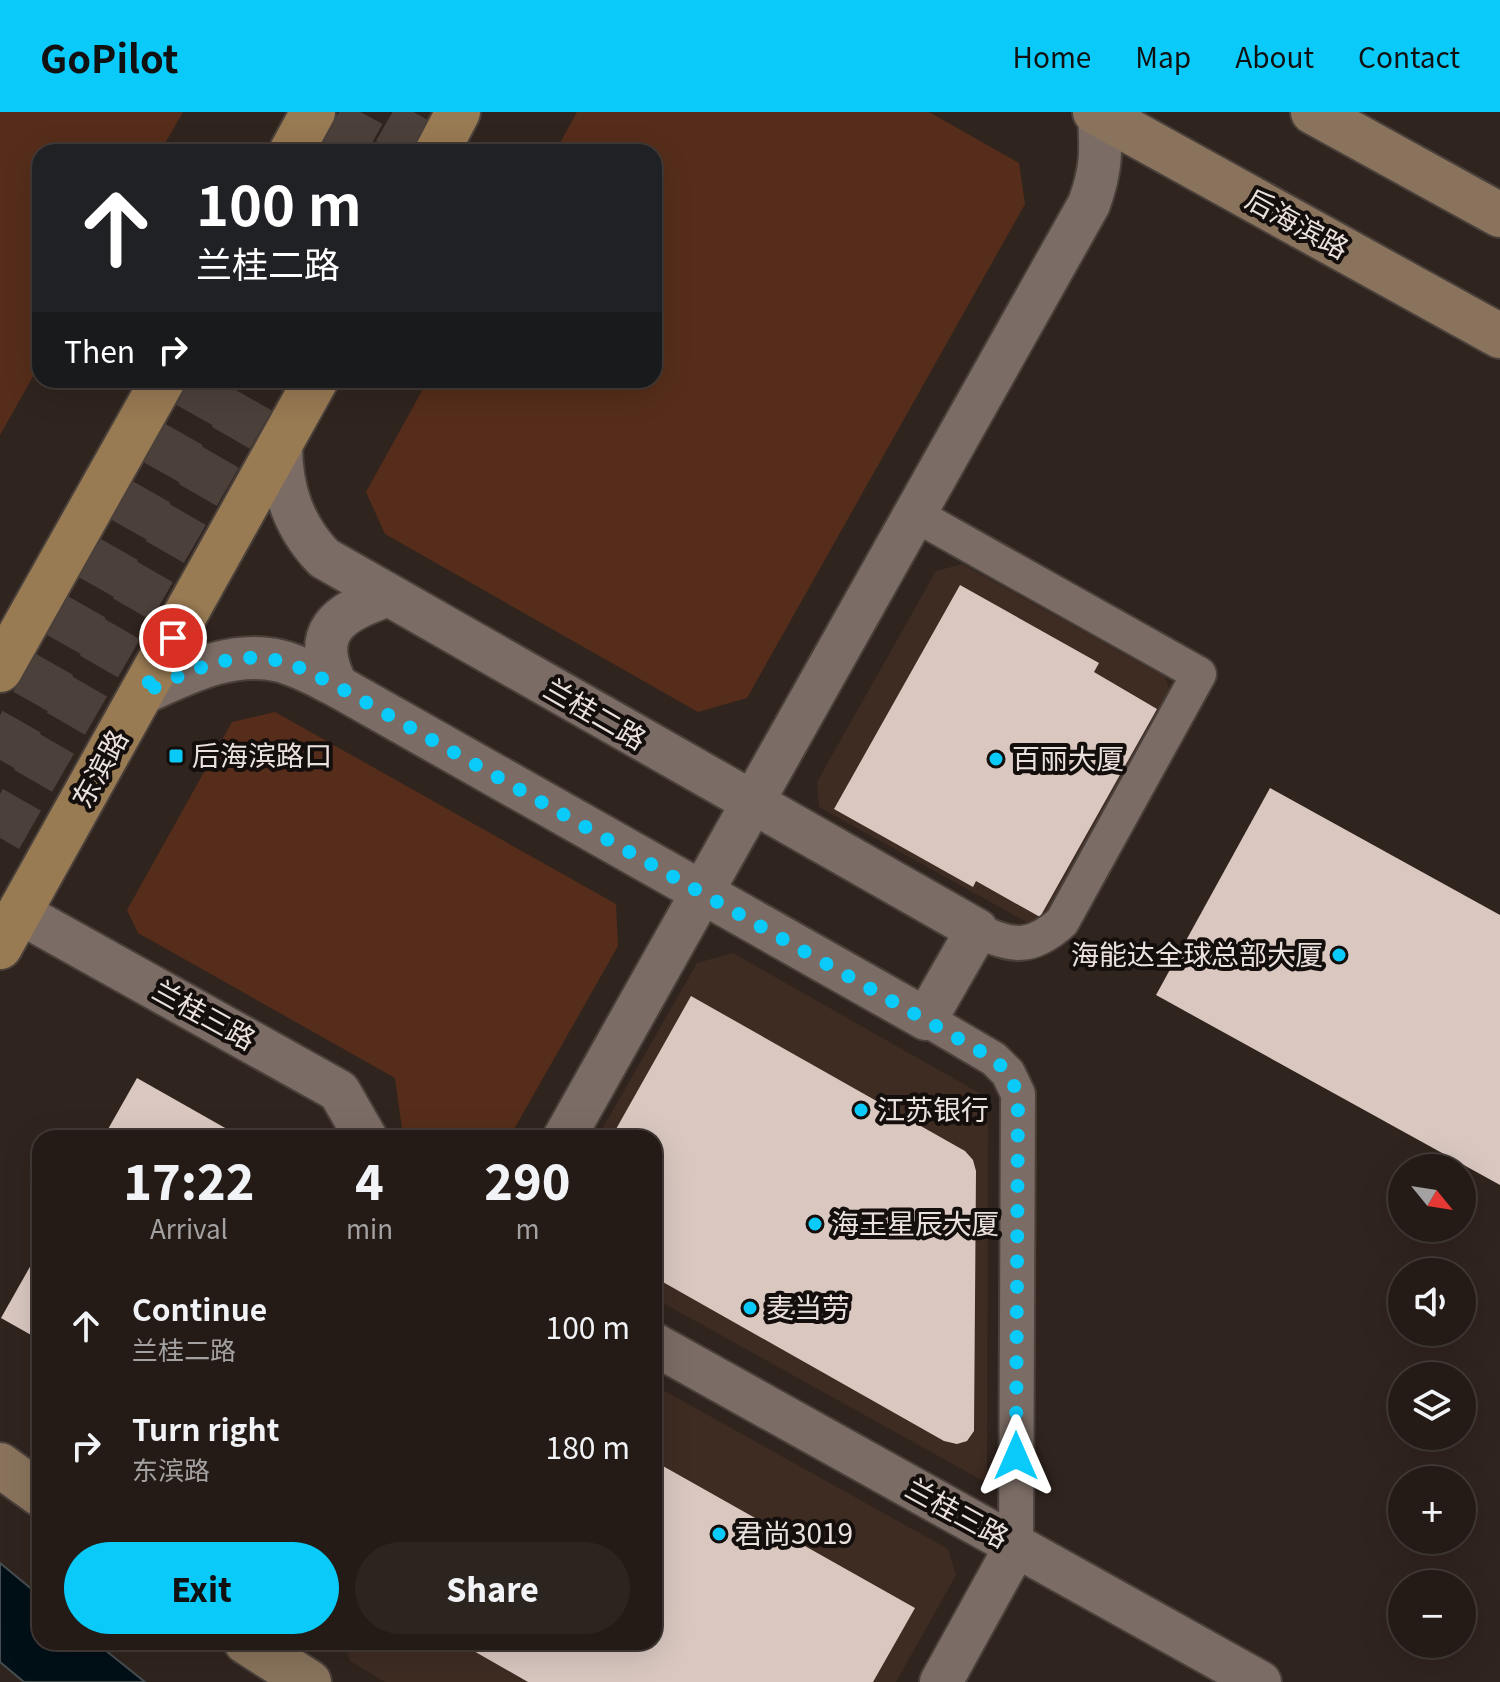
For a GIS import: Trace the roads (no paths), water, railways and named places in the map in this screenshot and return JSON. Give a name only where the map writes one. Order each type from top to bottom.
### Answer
[{"type":"main road","points":[[295,144],[313,112]]},
{"type":"main road","points":[[441,144],[458,112]]},
{"type":"main road","name":"后海滨路","points":[[1097,113],[1500,336]]},
{"type":"main road","points":[[1337,118],[1500,215]]},
{"type":"main road","points":[[0,670],[159,388]]},
{"type":"main road","name":"东滨路","points":[[10,930],[312,388]]},
{"type":"main road","points":[[270,1650],[309,1682]]},
{"type":"street","points":[[568,1130],[1089,204],[1102,159],[1097,113]]},
{"type":"street","name":"兰桂二路","points":[[281,445],[285,492],[307,541],[324,558],[977,930]]},
{"type":"street","points":[[914,514],[1199,674],[1062,922],[1031,942],[1015,944],[997,940],[977,930],[926,1019]]},
{"type":"street","points":[[337,686],[327,666],[328,638],[344,614],[387,596]]},
{"type":"street","points":[[143,693],[194,670],[225,661],[254,657],[292,665],[337,686],[926,1019],[994,1059],[1008,1073],[1018,1094],[1016,1546],[941,1682]]},
{"type":"street","name":"兰桂三路","points":[[10,930],[339,1091],[361,1130]]},
{"type":"street","name":"兰桂三路","points":[[662,1348],[1016,1546],[1233,1675]]},
{"type":"tunnel","points":[[346,144],[364,112]]},
{"type":"tunnel","points":[[400,144],[418,112]]},
{"type":"tunnel","points":[[0,760],[209,388]]},
{"type":"tunnel","points":[[0,838],[259,388]]},
{"type":"place","name":"后海滨路口","points":[[176,756]]},
{"type":"place","name":"百丽大厦","points":[[996,759]]},
{"type":"place","name":"海能达全球总部大厦","points":[[1339,955]]},
{"type":"place","name":"江苏银行","points":[[861,1110]]},
{"type":"place","name":"海王星辰大厦","points":[[815,1224]]},
{"type":"place","name":"麦当劳","points":[[750,1308]]},
{"type":"place","name":"君尚3019","points":[[719,1534]]}]
